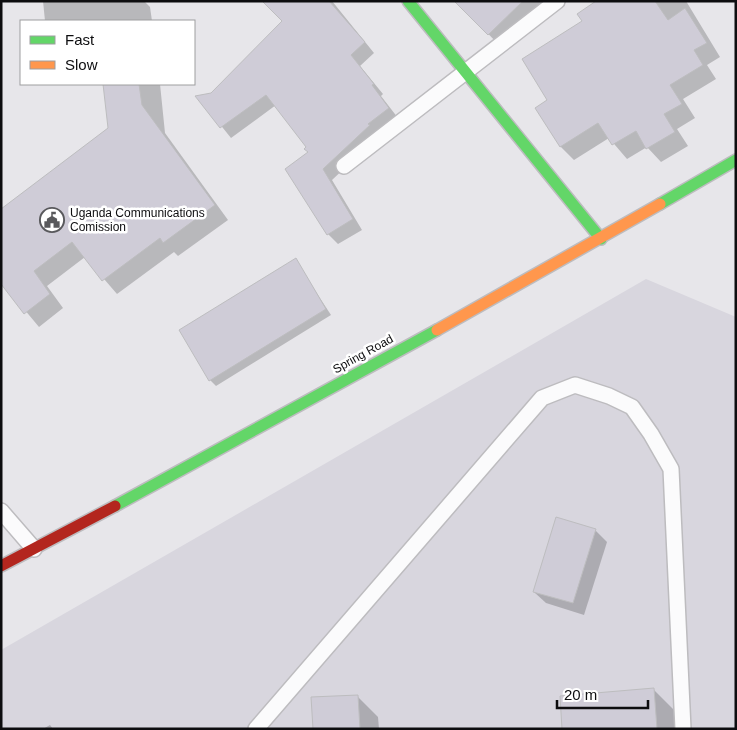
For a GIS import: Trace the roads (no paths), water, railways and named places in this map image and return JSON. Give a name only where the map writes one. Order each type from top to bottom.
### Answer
[{"type":"main road","points":[[408,1],[601,239]]},
{"type":"main road","name":"Spring Road","points":[[1,566],[601,239],[736,160]]},
{"type":"lane","points":[[344,166],[557,1]]},
{"type":"lane","points":[[256,729],[542,398],[575,385],[609,396],[632,408],[651,434],[671,469],[682,729]]},
{"type":"lane","points":[[1,511],[34,548]]},
{"type":"place","name":"Uganda Communications Comission","points":[[52,220]]}]
